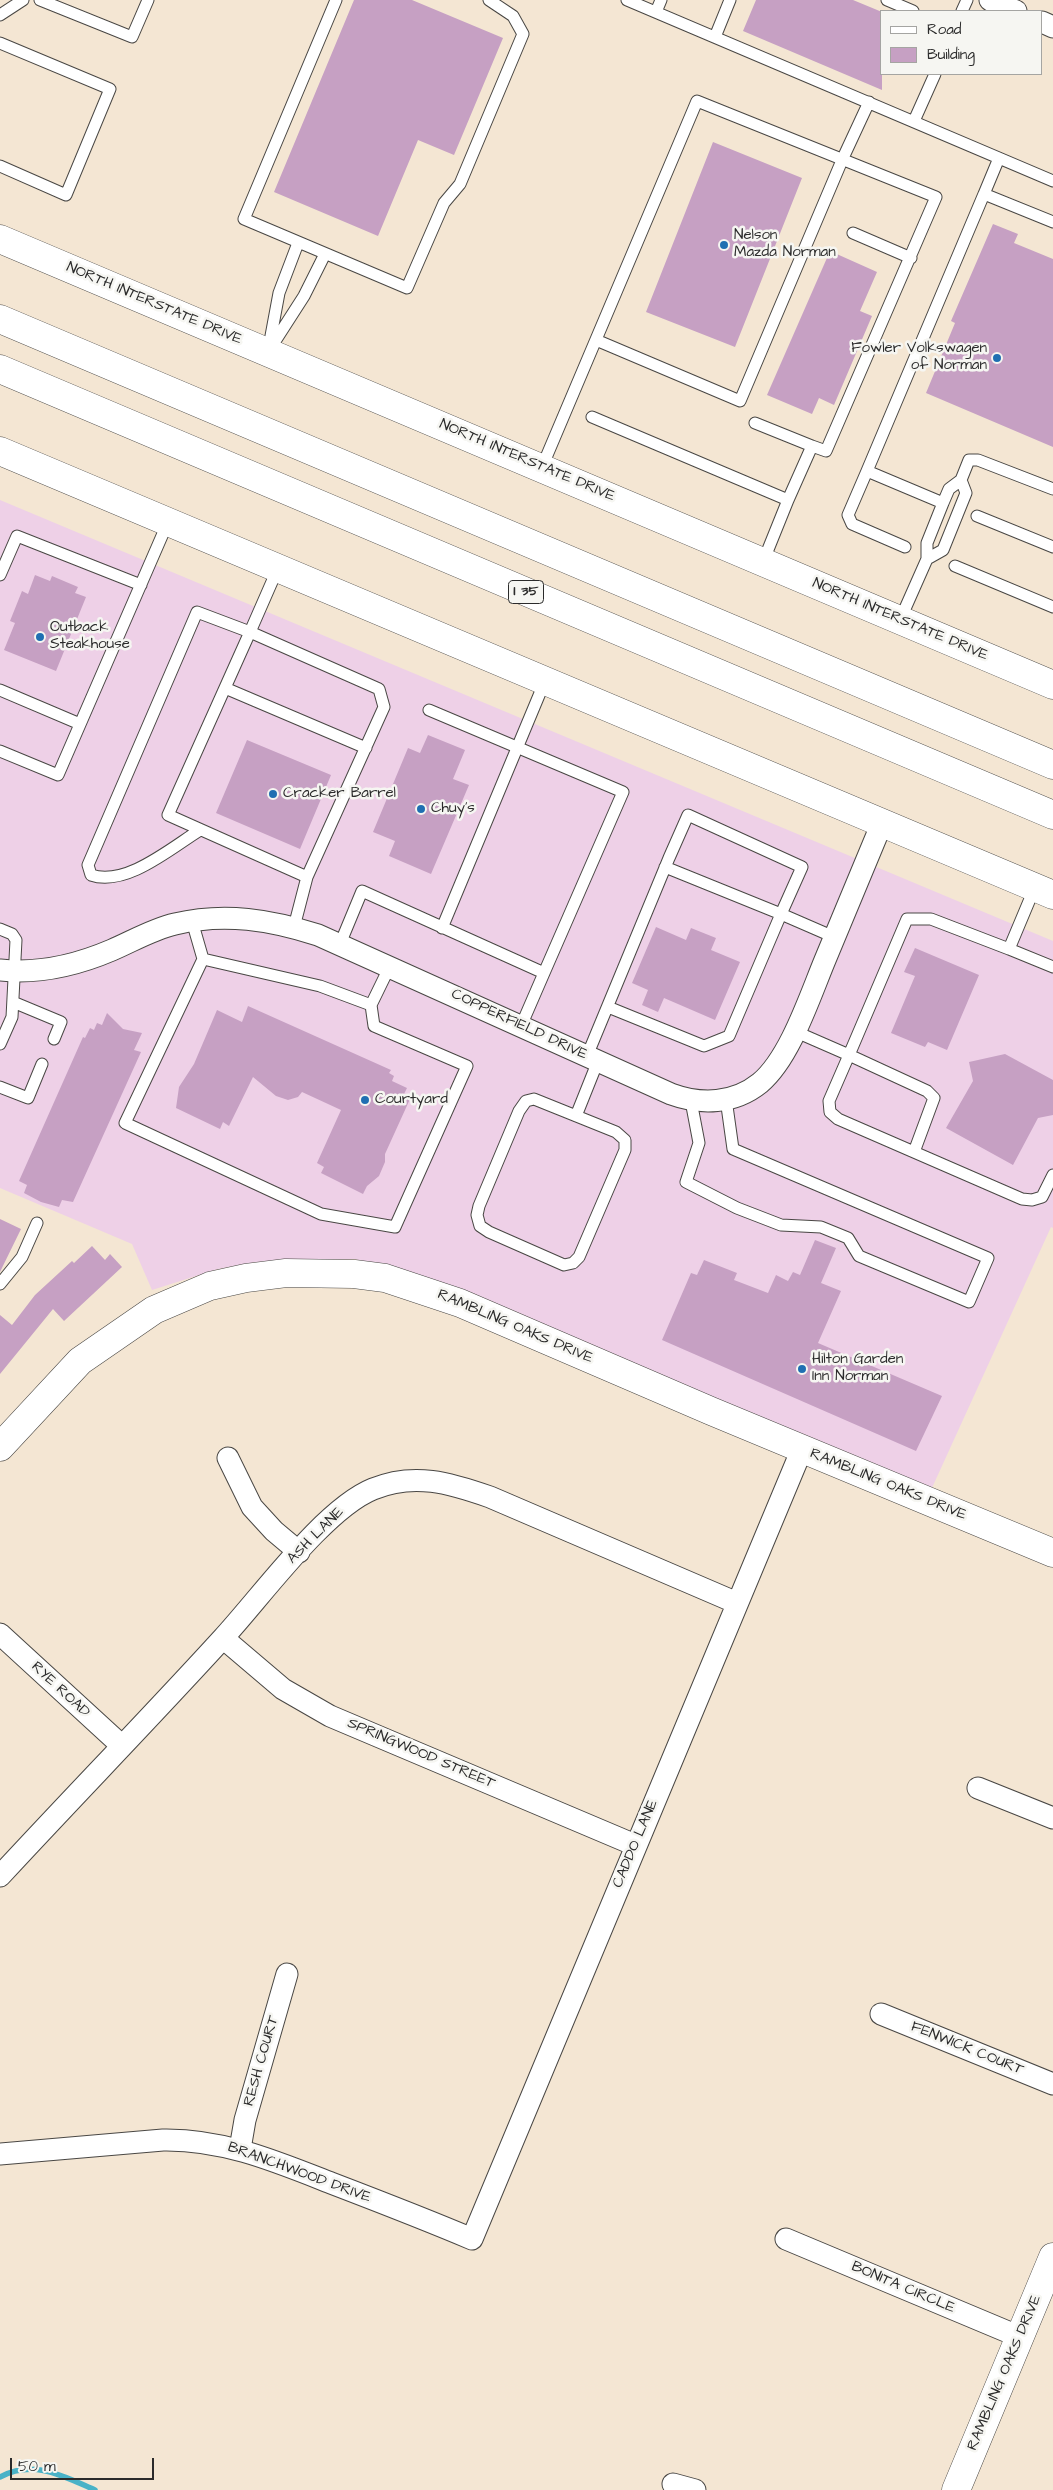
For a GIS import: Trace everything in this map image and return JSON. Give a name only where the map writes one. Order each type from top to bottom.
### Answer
[{"type":"main road","name":"NORTH INTERSTATE DRIVE","points":[[0,239],[1053,685]]},
{"type":"main road","points":[[0,319],[1053,764]]},
{"type":"main road","name":"I 35","points":[[0,368],[1053,816]]},
{"type":"main road","points":[[0,451],[1044,891]]},
{"type":"main road","name":"RAMBLING OAKS DRIVE","points":[[0,1447],[80,1361],[154,1310],[210,1286],[266,1276],[320,1273],[385,1278],[419,1287],[460,1303],[802,1449],[1053,1553]]},
{"type":"main road","name":"RAMBLING OAKS DRIVE","points":[[956,2490],[1053,2257]]},
{"type":"street","points":[[990,0],[1014,10]]},
{"type":"street","name":"COPPERFIELD DRIVE","points":[[8,971],[39,971],[79,962],[152,932],[212,917],[237,917],[269,921],[294,927],[340,944],[593,1059],[691,1101],[706,1103],[742,1094],[760,1083],[781,1058],[882,823]]},
{"type":"street","name":"CADDO LANE","points":[[472,2239],[802,1449]]},
{"type":"street","points":[[228,1458],[252,1507],[274,1531],[299,1552]]},
{"type":"street","name":"ASH LANE","points":[[0,1876],[223,1638],[299,1552],[332,1518],[356,1498],[372,1490],[412,1479],[436,1481],[490,1497],[737,1603]]},
{"type":"street","name":"RYE ROAD","points":[[0,1634],[121,1745]]},
{"type":"street","name":"SPRINGWOOD STREET","points":[[223,1638],[283,1689],[330,1716],[635,1845]]},
{"type":"street","points":[[978,1788],[1053,1818]]},
{"type":"street","name":"RESH COURT","points":[[240,2149],[245,2120],[287,1974]]},
{"type":"street","name":"FENWICK COURT","points":[[881,2014],[1053,2084]]},
{"type":"street","name":"BRANCHWOOD DRIVE","points":[[0,2154],[180,2140],[213,2143],[240,2149],[472,2239]]},
{"type":"street","name":"BONITA CIRCLE","points":[[786,2239],[1020,2337]]},
{"type":"street","points":[[673,2484],[695,2490]]},
{"type":"lane","points":[[0,15],[23,0]]},
{"type":"lane","points":[[40,0],[132,38],[148,0]]},
{"type":"lane","points":[[336,0],[244,219],[407,288],[444,202],[460,184],[523,34],[513,16],[489,0]]},
{"type":"lane","points":[[627,0],[1053,181]]},
{"type":"lane","points":[[656,12],[661,0]]},
{"type":"lane","points":[[715,37],[730,0]]},
{"type":"lane","points":[[887,0],[911,10]]},
{"type":"lane","points":[[0,43],[110,89],[66,195],[0,166]]},
{"type":"lane","points":[[914,121],[935,75]]},
{"type":"lane","points":[[542,468],[696,101],[843,158],[936,197],[826,451],[755,423]]},
{"type":"lane","points":[[596,340],[740,401],[843,158],[870,102]]},
{"type":"lane","points":[[905,547],[852,524],[848,515],[999,158]]},
{"type":"lane","points":[[984,194],[1053,222]]},
{"type":"lane","points":[[853,233],[911,258]]},
{"type":"lane","points":[[268,352],[279,293],[298,243]]},
{"type":"lane","points":[[268,352],[304,296],[324,254]]},
{"type":"lane","points":[[592,417],[788,500]]},
{"type":"lane","points":[[763,562],[812,446]]},
{"type":"lane","points":[[900,620],[927,559],[927,543],[943,503],[950,489],[961,480],[969,460],[978,460],[1053,490]]},
{"type":"lane","points":[[867,471],[943,503]]},
{"type":"lane","points":[[927,559],[943,550],[966,493],[961,480]]},
{"type":"lane","points":[[977,516],[1053,547]]},
{"type":"lane","points":[[0,751],[58,775],[168,522]]},
{"type":"lane","points":[[0,575],[17,536],[141,585]]},
{"type":"lane","points":[[955,566],[1053,607]]},
{"type":"lane","points":[[278,568],[168,815],[307,877]]},
{"type":"lane","points":[[200,830],[143,867],[118,877],[101,879],[91,875],[88,865],[198,612],[250,632],[379,689],[384,707],[307,877],[294,927]]},
{"type":"lane","points":[[442,928],[545,681]]},
{"type":"lane","points":[[225,688],[366,748]]},
{"type":"lane","points":[[0,690],[80,724]]},
{"type":"lane","points":[[429,710],[623,792],[521,1026]]},
{"type":"lane","points":[[576,1116],[608,1007],[688,815],[802,867],[729,1036],[704,1046],[608,1007]]},
{"type":"lane","points":[[665,867],[781,914],[834,938]]},
{"type":"lane","points":[[340,944],[362,891],[544,973]]},
{"type":"lane","points":[[1009,949],[1044,891]]},
{"type":"lane","points":[[1053,967],[931,919],[907,918],[829,1101],[830,1112],[838,1119],[1022,1199],[1032,1200],[1042,1197],[1053,1176]]},
{"type":"lane","points":[[192,921],[203,959],[125,1123],[321,1214],[395,1227],[467,1066],[374,1026],[371,1005],[390,966]]},
{"type":"lane","points":[[0,929],[12,934],[16,940],[8,971],[13,1002],[6,1016],[0,1044]]},
{"type":"lane","points":[[203,959],[320,986],[371,1005]]},
{"type":"lane","points":[[13,1002],[61,1022],[54,1039]]},
{"type":"lane","points":[[794,1031],[927,1091],[934,1098],[914,1152]]},
{"type":"lane","points":[[0,1086],[28,1098],[42,1064]]},
{"type":"lane","points":[[534,1099],[576,1116],[616,1132],[625,1140],[625,1150],[579,1257],[573,1263],[564,1265],[489,1232],[480,1226],[477,1215],[519,1111],[526,1101],[534,1099]]},
{"type":"lane","points":[[691,1101],[699,1143],[686,1182],[737,1208],[781,1225],[821,1227],[839,1234],[848,1238],[859,1256],[969,1302],[988,1258],[733,1149],[726,1099]]},
{"type":"lane","points":[[0,1284],[22,1257],[37,1223]]},
{"type":"shaded area","points":[[0,500],[1053,941],[1053,1228],[1051,1227],[931,1490],[415,1276],[355,1259],[257,1262],[218,1269],[152,1290],[132,1244],[0,1188]]},
{"type":"building","points":[[354,0],[412,0],[503,38],[454,155],[418,140],[378,236],[274,192]]},
{"type":"building","points":[[756,0],[853,0],[880,11],[880,75],[882,75],[882,90],[743,31]]},
{"type":"building","name":"Nelson Mazda Norman","points":[[713,142],[802,178],[735,347],[646,312]]},
{"type":"building","name":"Fowler Volkswagen of Norman","points":[[993,224],[1018,234],[1014,243],[1053,259],[1053,447],[926,393],[955,323],[951,321]]},
{"type":"building","points":[[830,251],[877,272],[860,311],[872,316],[834,405],[819,398],[812,414],[767,395]]},
{"type":"building","name":"Outback Steakhouse","points":[[35,575],[50,581],[52,576],[78,587],[75,593],[86,597],[56,671],[4,650],[15,623],[10,621],[22,591],[28,594]]},
{"type":"building","name":"Chuy's","points":[[428,735],[465,750],[453,779],[469,785],[431,874],[389,856],[395,841],[373,832],[408,748],[420,753]]},
{"type":"building","name":"Cracker Barrel","points":[[247,740],[331,775],[300,849],[216,813]]},
{"type":"building","points":[[656,927],[686,940],[691,928],[716,938],[711,950],[740,962],[715,1020],[664,998],[658,1012],[642,1005],[648,990],[632,983]]},
{"type":"building","points":[[915,948],[979,975],[947,1050],[928,1042],[925,1047],[891,1033],[915,976],[904,972]]},
{"type":"building","name":"Courtyard","points":[[248,1006],[391,1070],[389,1073],[394,1076],[392,1081],[407,1088],[403,1096],[410,1099],[385,1154],[385,1162],[379,1176],[367,1186],[363,1194],[321,1173],[324,1167],[317,1163],[341,1110],[302,1092],[298,1097],[288,1100],[276,1096],[253,1077],[229,1126],[223,1122],[220,1129],[176,1108],[179,1087],[194,1064],[217,1010],[242,1022]]},
{"type":"building","points":[[107,1013],[123,1029],[142,1033],[134,1050],[141,1052],[73,1202],[62,1200],[59,1207],[41,1202],[24,1193],[27,1185],[19,1181],[83,1037],[85,1038],[90,1028],[94,1030],[97,1023],[102,1025]]},
{"type":"building","points":[[1005,1054],[1053,1080],[1053,1115],[1038,1118],[1013,1165],[946,1128],[973,1081],[969,1062]]},
{"type":"building","points":[[0,1219],[21,1229],[0,1272]]},
{"type":"building","name":"Hilton Garden Inn Norman","points":[[815,1240],[836,1248],[821,1283],[841,1291],[818,1343],[942,1396],[916,1451],[662,1340],[691,1273],[697,1275],[704,1260],[737,1273],[734,1280],[768,1293],[776,1275],[788,1281],[793,1272],[800,1275]]},
{"type":"building","points":[[92,1246],[105,1260],[110,1254],[122,1267],[64,1321],[53,1309],[0,1374],[0,1315],[12,1325],[35,1295],[72,1261],[74,1263]]},
{"type":"waterway","points":[[0,2477],[25,2469],[37,2470],[60,2475],[95,2490]]},
{"type":"place","name":"Nelson Mazda Norman","points":[[724,245]]},
{"type":"place","name":"Fowler Volkswagen of Norman","points":[[997,358]]},
{"type":"place","name":"Outback Steakhouse","points":[[40,637]]},
{"type":"place","name":"Cracker Barrel","points":[[273,794]]},
{"type":"place","name":"Chuy's","points":[[421,809]]},
{"type":"place","name":"Courtyard","points":[[365,1100]]},
{"type":"place","name":"Hilton Garden Inn Norman","points":[[802,1369]]}]
